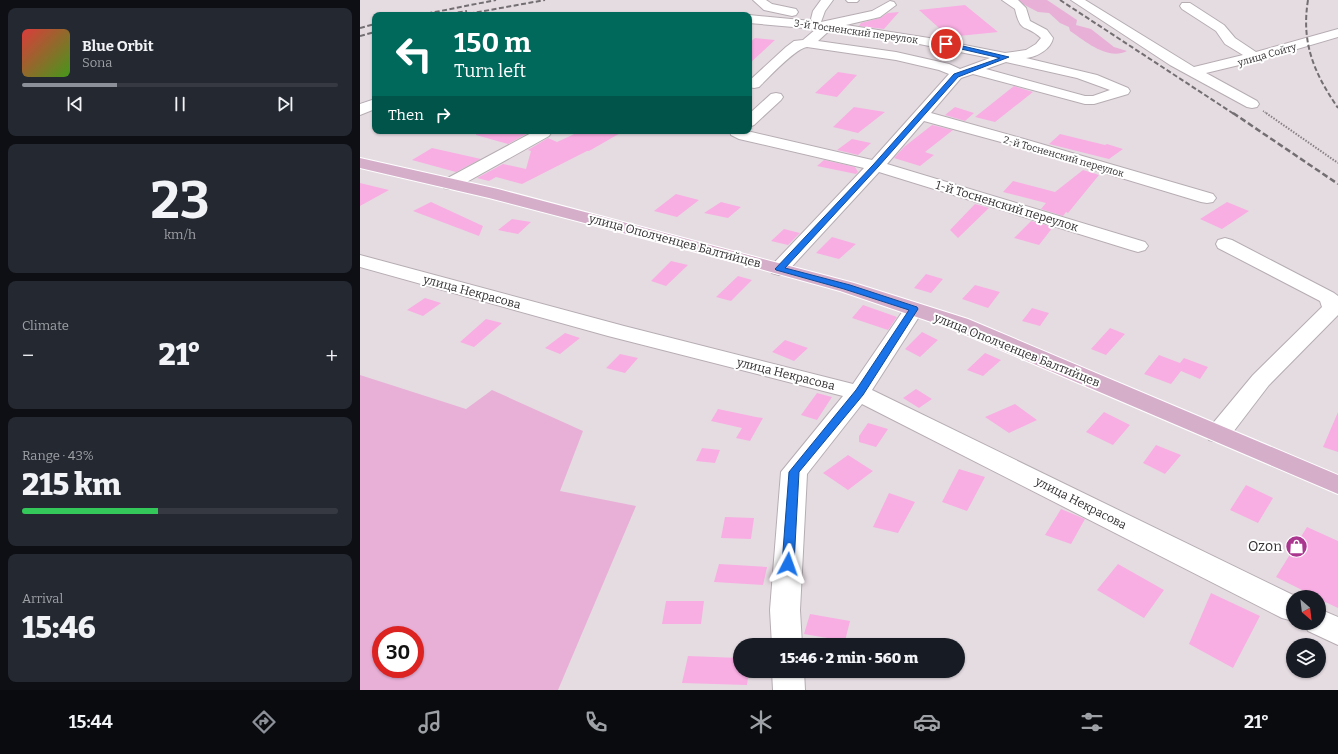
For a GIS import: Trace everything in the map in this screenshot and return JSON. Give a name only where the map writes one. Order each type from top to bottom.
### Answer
[{"type":"main road","name":"улица Ополченцев Балтийцев","points":[[360,163],[450,184],[847,287],[960,324],[1338,485]]},
{"type":"street","points":[[759,0],[768,7],[822,22],[876,14],[890,5]]},
{"type":"street","points":[[822,22],[819,11],[827,0]]},
{"type":"street","points":[[779,269],[876,166],[956,75],[1006,57],[1029,54],[1041,47],[1046,42],[1048,38],[1024,22],[1021,14],[1022,10],[1019,6],[1008,0]]},
{"type":"street","points":[[1077,0],[1175,62],[1195,71],[1252,104]]},
{"type":"street","points":[[1186,6],[1220,28],[1230,41],[1255,57]]},
{"type":"street","name":"3-й Тосненский переулок","points":[[752,19],[822,22],[931,41],[1006,57],[1099,80],[1123,91],[1094,100],[1085,100],[965,72]]},
{"type":"street","points":[[807,43],[822,22]]},
{"type":"street","name":"улица Сойту","points":[[1195,71],[1337,35]]},
{"type":"street","points":[[754,84],[791,50],[799,44],[807,43],[896,56],[965,72]]},
{"type":"street","points":[[752,119],[776,97]]},
{"type":"street","points":[[360,110],[372,104]]},
{"type":"street","name":"2-й Тосненский переулок","points":[[920,115],[1018,142],[1207,198]]},
{"type":"street","points":[[450,184],[541,134]]},
{"type":"street","name":"1-й Тосненский переулок","points":[[740,134],[876,166],[1138,246]]},
{"type":"street","points":[[1218,434],[1260,380],[1333,308],[1332,301],[1327,296],[1225,244]]},
{"type":"street","name":"улица Некрасова","points":[[360,261],[616,331],[859,392],[1286,606]]},
{"type":"street","points":[[787,638],[785,610],[794,472],[859,392],[914,309]]},
{"type":"street","points":[[1326,626],[1338,632]]},
{"type":"street","points":[[788,678],[788,690]]},
{"type":"path","points":[[1252,104],[1338,163]]},
{"type":"shaded area","points":[[1015,0],[1047,0],[1077,20],[1076,25],[1091,29],[1114,47],[1127,51],[1112,54],[1105,52],[1070,31],[1069,27],[1060,23],[1049,13],[1038,12]]},
{"type":"shaded area","points":[[360,375],[466,409],[492,390],[583,431],[560,491],[636,506],[558,690],[360,690]]},
{"type":"building","points":[[965,5],[998,32],[949,37],[919,10]]},
{"type":"building","points":[[899,12],[884,29],[859,26],[861,23],[880,18],[888,13]]},
{"type":"building","points":[[755,38],[775,40],[752,61],[752,40]]},
{"type":"building","points":[[838,72],[857,75],[837,97],[815,93]]},
{"type":"building","points":[[1014,86],[1033,92],[995,122],[975,117]]},
{"type":"building","points":[[854,107],[885,112],[858,133],[833,127]]},
{"type":"building","points":[[955,107],[974,113],[965,121],[945,115]]},
{"type":"building","points":[[932,125],[953,130],[925,152],[934,155],[920,166],[894,158],[904,147]]},
{"type":"building","points":[[476,134],[526,134],[508,144]]},
{"type":"building","points":[[574,134],[619,134],[589,151],[522,184],[496,177],[489,181],[477,178],[503,164],[526,169],[531,151],[528,150],[548,138],[557,142]]},
{"type":"building","points":[[1060,134],[1123,149],[1109,159],[1049,144]]},
{"type":"building","points":[[852,139],[871,143],[858,155],[837,150]]},
{"type":"building","points":[[432,148],[481,159],[456,172],[412,160]]},
{"type":"building","points":[[824,160],[855,167],[858,172],[856,174],[817,166]]},
{"type":"building","points":[[1083,170],[1099,175],[1068,213],[1066,212],[1063,216],[1041,209],[1046,203],[1003,192],[1013,181],[1055,192]]},
{"type":"building","points":[[360,183],[389,190],[360,206]]},
{"type":"building","points":[[676,194],[699,200],[677,217],[654,211]]},
{"type":"building","points":[[431,202],[483,226],[479,236],[413,211]]},
{"type":"building","points":[[721,202],[741,207],[728,218],[704,213]]},
{"type":"building","points":[[1227,202],[1249,211],[1222,229],[1200,219]]},
{"type":"building","points":[[975,204],[989,208],[958,238],[950,230]]},
{"type":"building","points":[[512,219],[531,222],[518,234],[498,230]]},
{"type":"building","points":[[1031,221],[1053,227],[1039,245],[1014,238]]},
{"type":"building","points":[[784,229],[800,233],[788,245],[771,241]]},
{"type":"building","points":[[832,237],[856,244],[839,259],[816,253]]},
{"type":"building","points":[[671,261],[688,265],[666,286],[651,281]]},
{"type":"building","points":[[926,274],[943,279],[931,293],[914,288]]},
{"type":"building","points":[[738,276],[752,280],[731,301],[716,297]]},
{"type":"building","points":[[975,285],[1000,292],[988,308],[962,299]]},
{"type":"building","points":[[425,298],[441,303],[423,316],[407,310]]},
{"type":"building","points":[[863,305],[897,317],[888,330],[852,318]]},
{"type":"building","points":[[1032,308],[1049,313],[1040,326],[1022,321]]},
{"type":"building","points":[[486,319],[502,323],[474,347],[460,342]]},
{"type":"building","points":[[1110,328],[1125,334],[1106,355],[1091,349]]},
{"type":"building","points":[[922,332],[938,340],[920,357],[905,349]]},
{"type":"building","points":[[565,333],[580,338],[560,354],[545,348]]},
{"type":"building","points":[[785,340],[808,348],[794,361],[772,352]]},
{"type":"building","points":[[985,353],[1001,360],[983,376],[967,370]]},
{"type":"building","points":[[620,354],[638,358],[625,373],[606,368]]},
{"type":"building","points":[[1159,355],[1180,363],[1184,358],[1208,367],[1200,379],[1181,371],[1171,384],[1144,374]]},
{"type":"building","points":[[916,389],[932,399],[919,408],[903,398]]},
{"type":"building","points":[[817,393],[832,397],[817,420],[801,415]]},
{"type":"building","points":[[1015,404],[1037,420],[1009,433],[985,417]]},
{"type":"building","points":[[718,409],[763,418],[750,441],[736,438],[742,428],[711,421]]},
{"type":"building","points":[[1104,412],[1130,425],[1113,445],[1086,432]]},
{"type":"building","points":[[1338,412],[1338,452],[1323,447]]},
{"type":"building","points":[[868,423],[888,429],[876,447],[859,442],[859,436]]},
{"type":"building","points":[[1156,445],[1181,455],[1165,474],[1143,463]]},
{"type":"building","points":[[702,448],[720,450],[715,463],[696,461]]},
{"type":"building","points":[[848,455],[873,471],[848,490],[823,473]]},
{"type":"building","points":[[959,469],[985,477],[967,511],[942,502]]},
{"type":"building","points":[[1246,485],[1273,498],[1258,523],[1230,510]]},
{"type":"building","points":[[889,493],[915,502],[898,533],[873,527]]},
{"type":"building","points":[[1061,509],[1085,519],[1071,544],[1045,535]]},
{"type":"building","points":[[725,517],[754,518],[751,539],[721,538]]},
{"type":"building","points":[[1307,527],[1338,541],[1338,608],[1326,602],[1326,590],[1302,590],[1276,577]]},
{"type":"building","points":[[719,564],[767,567],[763,585],[714,582]]},
{"type":"building","points":[[1118,564],[1164,590],[1144,618],[1097,590]]},
{"type":"building","points":[[1211,593],[1260,616],[1233,668],[1189,644]]},
{"type":"building","points":[[666,601],[704,601],[701,624],[662,624]]},
{"type":"building","points":[[810,614],[850,621],[846,638],[827,638],[804,634]]},
{"type":"building","points":[[688,656],[733,658],[733,678],[748,678],[747,685],[682,683]]},
{"type":"railway","points":[[435,12],[496,0]]},
{"type":"railway","points":[[479,12],[545,0]]},
{"type":"railway","points":[[1060,0],[1234,114]]},
{"type":"railway","points":[[1308,0],[1306,30],[1311,57],[1322,82],[1338,108]]},
{"type":"railway","points":[[461,12],[467,11]]},
{"type":"railway","points":[[360,28],[372,25]]},
{"type":"railway","points":[[360,36],[372,33]]},
{"type":"railway","points":[[1233,113],[1338,184]]},
{"type":"place","name":"Ozon","points":[[1297,546]]},
{"type":"route","points":[[788,564],[794,472],[859,392],[914,309],[847,287],[779,269],[876,166],[956,75],[1006,57],[946,44]]}]
